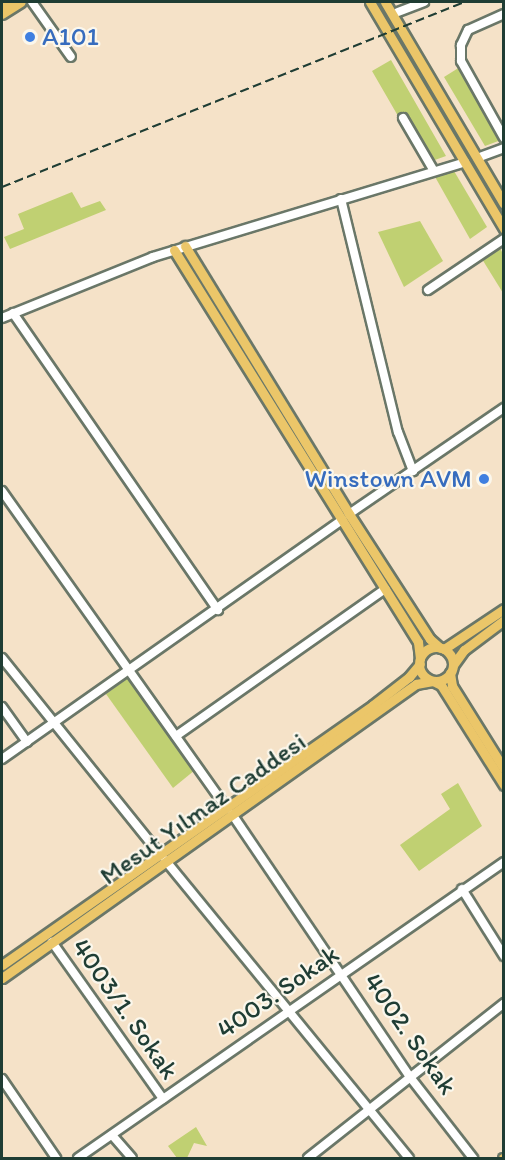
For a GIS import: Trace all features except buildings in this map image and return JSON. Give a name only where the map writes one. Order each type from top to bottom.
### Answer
[{"type":"highway","points":[[2,4],[6,2]]},
{"type":"highway","points":[[2,14],[21,2]]},
{"type":"main road","points":[[370,2],[504,229]]},
{"type":"main road","points":[[385,2],[504,204]]},
{"type":"main road","points":[[185,246],[418,642],[423,673],[448,693],[504,785]]},
{"type":"main road","points":[[174,250],[345,517],[430,639],[442,649],[452,669],[452,686],[504,769]]},
{"type":"main road","points":[[420,662],[426,651],[442,649],[504,609]]},
{"type":"main road","points":[[433,681],[452,669],[464,650],[504,620]]},
{"type":"main road","name":"Mesut Yılmaz Caddesi","points":[[2,965],[228,810],[373,705],[409,678],[420,662]]},
{"type":"main road","name":"Mesut Yılmaz Caddesi","points":[[228,810],[411,688],[433,681]]},
{"type":"main road","name":"Mesut Yılmaz Caddesi","points":[[2,978],[162,856]]},
{"type":"street","points":[[32,2],[71,57]]},
{"type":"street","points":[[398,12],[424,2]]},
{"type":"street","points":[[504,14],[468,30],[461,45],[461,61],[504,138]]},
{"type":"street","points":[[403,118],[434,171]]},
{"type":"street","points":[[477,158],[504,148]]},
{"type":"street","points":[[2,318],[185,246],[465,162]]},
{"type":"street","points":[[341,199],[398,432],[413,471]]},
{"type":"street","points":[[429,290],[504,239]]},
{"type":"street","points":[[13,313],[218,610]]},
{"type":"street","points":[[2,759],[504,408]]},
{"type":"street","name":"4002. Sokak","points":[[2,490],[342,972],[410,1077],[473,1158]]},
{"type":"street","points":[[176,736],[385,589]]},
{"type":"street","points":[[2,658],[409,1158]]},
{"type":"street","points":[[2,707],[27,742]]},
{"type":"street","name":"4003. Sokak","points":[[78,1158],[504,861]]},
{"type":"street","points":[[462,889],[504,956]]},
{"type":"street","name":"4003/1. Sokak","points":[[52,942],[163,1099]]},
{"type":"street","points":[[308,1158],[504,1003]]},
{"type":"street","points":[[2,1079],[56,1158]]},
{"type":"street","points":[[112,1135],[132,1158]]},
{"type":"green space","points":[[391,60],[446,156],[432,161],[405,115],[398,116],[372,71]]},
{"type":"green space","points":[[460,67],[501,140],[485,146],[444,77]]},
{"type":"green space","points":[[454,171],[487,227],[470,239],[434,175]]},
{"type":"green space","points":[[72,192],[81,208],[100,201],[106,210],[10,249],[4,237],[24,229],[18,214]]},
{"type":"green space","points":[[420,221],[443,261],[404,287],[378,232]]},
{"type":"green space","points":[[500,248],[503,254],[503,293],[482,259]]},
{"type":"green space","points":[[128,678],[195,770],[173,788],[106,694]]},
{"type":"green space","points":[[458,783],[482,826],[419,871],[400,845],[450,809],[441,794]]},
{"type":"green space","points":[[196,1127],[207,1146],[194,1143],[187,1158],[177,1158],[168,1146]]},
{"type":"railway","points":[[2,187],[464,2]]},
{"type":"place","name":"A101","points":[[30,37]]},
{"type":"place","name":"Winstown AVM","points":[[484,479]]}]
